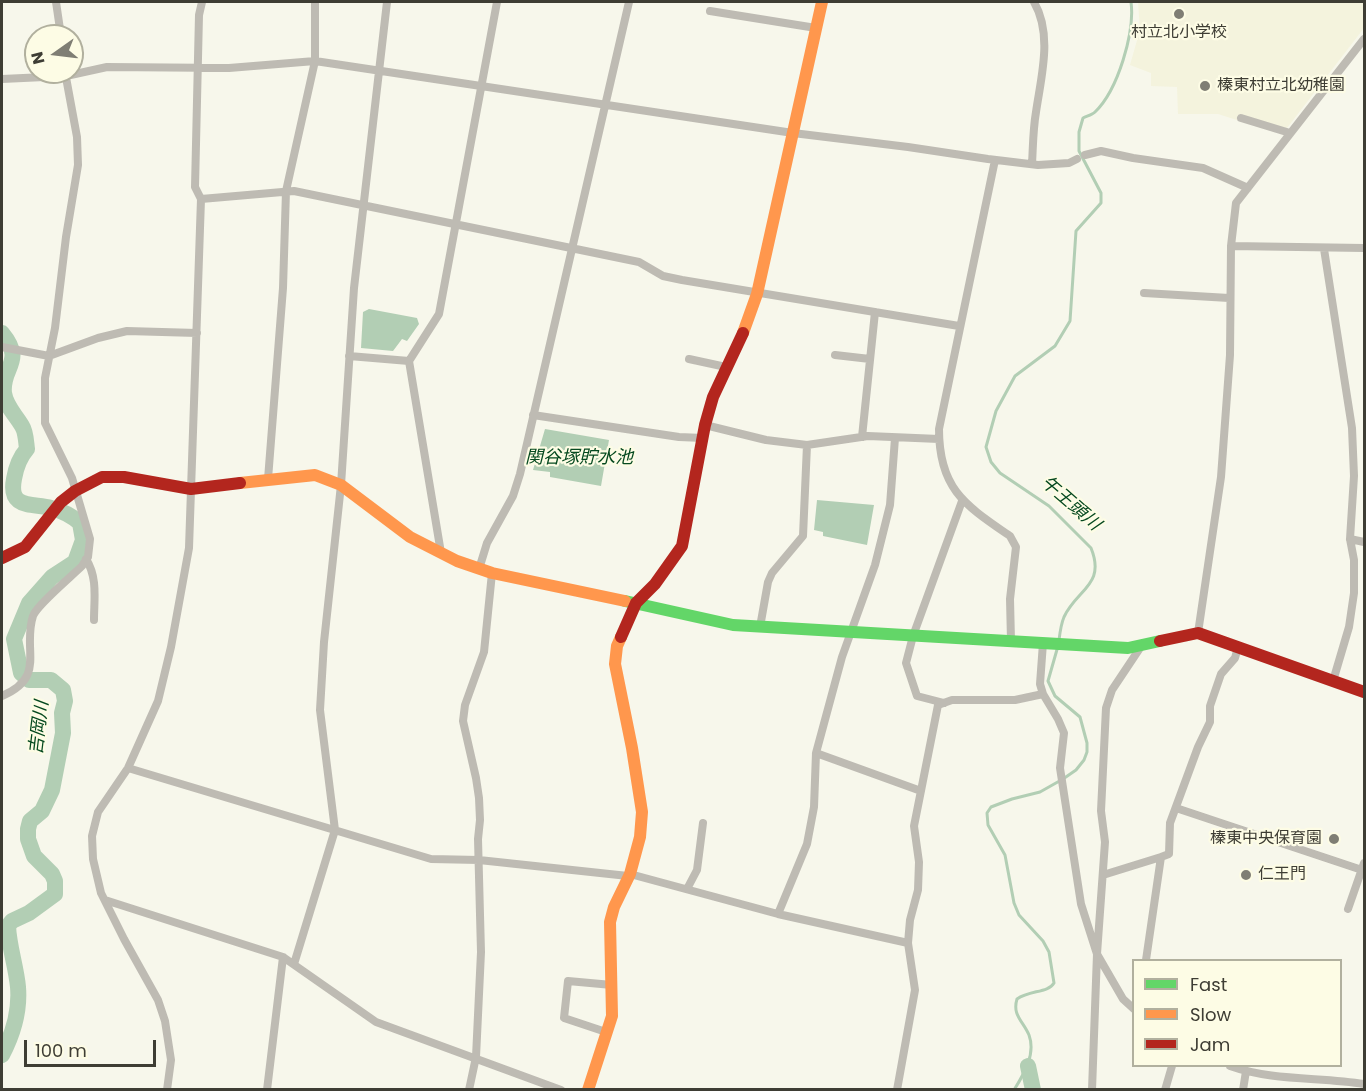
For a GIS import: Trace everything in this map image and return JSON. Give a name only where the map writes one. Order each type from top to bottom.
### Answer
[{"type":"street","points":[[57,2],[60,24]]},
{"type":"street","points":[[168,1089],[170,1041],[158,1000],[105,900],[93,859],[92,836],[98,812],[128,768],[158,701],[171,647],[189,548],[201,199],[195,187],[199,15],[202,2]]},
{"type":"street","points":[[268,479],[283,288],[286,191],[315,61],[315,2]]},
{"type":"street","points":[[294,964],[335,830],[320,710],[324,642],[340,485],[354,288],[387,2]]},
{"type":"street","points":[[441,553],[409,361],[439,314],[497,2]]},
{"type":"street","points":[[479,568],[487,543],[513,496],[573,249],[629,2]]},
{"type":"street","points":[[588,1089],[614,1004],[610,922],[614,907],[629,875],[640,837],[642,812],[615,664],[621,634],[636,603],[655,584],[682,546],[705,425],[713,397],[745,329],[757,294],[822,2]]},
{"type":"street","points":[[1032,164],[1044,38],[1043,25],[1034,2]]},
{"type":"street","points":[[710,11],[816,28]]},
{"type":"street","points":[[1198,633],[1221,477],[1230,355],[1233,213],[1236,203],[1361,47],[1365,39]]},
{"type":"street","points":[[84,71],[106,67],[229,68],[315,61],[793,133],[995,160],[1032,164],[1069,164],[1081,157],[1101,151],[1203,168],[1248,188]]},
{"type":"street","points":[[2,79],[24,77]]},
{"type":"street","points":[[2,696],[16,690],[30,670],[30,632],[34,614],[82,566],[86,560],[90,539],[72,478],[45,423],[45,378],[55,328],[66,237],[78,165],[77,137],[67,84]]},
{"type":"street","points":[[1241,118],[1290,133]]},
{"type":"street","points":[[995,160],[959,326],[939,439],[948,480],[962,501],[1014,540],[1016,547],[1010,600],[1011,641]]},
{"type":"street","points":[[201,199],[286,191],[639,262],[663,276],[682,280],[959,326]]},
{"type":"street","points":[[1231,246],[1365,248]]},
{"type":"street","points":[[1324,249],[1352,428],[1354,476],[1350,539],[1354,560],[1354,593],[1349,627],[1333,681]]},
{"type":"street","points":[[1144,293],[1230,298]]},
{"type":"street","points":[[862,437],[875,312]]},
{"type":"street","points":[[2,347],[49,356],[98,338],[127,331],[197,333]]},
{"type":"street","points":[[835,355],[870,359]]},
{"type":"street","points":[[349,356],[409,361]]},
{"type":"street","points":[[689,359],[726,367]]},
{"type":"street","points":[[533,415],[679,437],[703,438]]},
{"type":"street","points":[[705,425],[766,440],[807,445],[862,437],[939,439]]},
{"type":"street","points":[[778,914],[807,844],[814,807],[816,753],[842,657],[875,565],[890,505],[895,438]]},
{"type":"street","points":[[760,627],[768,582],[772,573],[803,536],[807,445]]},
{"type":"street","points":[[2,558],[25,547],[61,502],[75,491],[102,477],[124,477],[191,489],[315,475],[340,485],[410,537],[441,553],[492,573],[710,620],[760,627],[1128,648],[1198,633],[1365,692]]},
{"type":"street","points":[[944,703],[917,696],[906,663],[913,636],[962,501]]},
{"type":"street","points":[[1350,539],[1365,542]]},
{"type":"street","points":[[86,560],[91,567],[95,582],[94,620]]},
{"type":"street","points":[[469,1089],[476,1057],[481,952],[479,798],[462,721],[465,705],[484,652],[492,573]]},
{"type":"street","points":[[1046,643],[1040,684],[1064,733],[1062,786],[1081,904],[1096,954],[1123,999],[1132,1008]]},
{"type":"street","points":[[1092,1089],[1096,954],[1106,842],[1101,811],[1106,708],[1112,690],[1142,645]]},
{"type":"street","points":[[1103,875],[1169,854],[1170,823],[1198,747],[1210,722],[1210,706],[1221,674],[1235,658],[1238,647]]},
{"type":"street","points":[[897,1089],[915,990],[908,943],[910,920],[918,890],[919,862],[914,826],[939,705],[952,700],[1015,700],[1043,694]]},
{"type":"street","points":[[816,753],[921,791]]},
{"type":"street","points":[[128,768],[430,859],[480,860],[629,875],[778,914],[908,943]]},
{"type":"street","points":[[1176,808],[1363,866],[1348,909]]},
{"type":"street","points":[[687,889],[698,870],[703,823]]},
{"type":"street","points":[[1146,959],[1161,857]]},
{"type":"street","points":[[105,900],[283,957],[376,1022],[561,1089]]},
{"type":"street","points":[[267,1089],[283,957]]},
{"type":"street","points":[[606,1032],[564,1018],[568,981],[612,985]]},
{"type":"street","points":[[1165,1089],[1171,1067]]},
{"type":"street","points":[[1235,1067],[1246,1071],[1281,1076],[1365,1084]]},
{"type":"street","points":[[1243,1089],[1246,1071]]},
{"type":"shaded area","points":[[1138,2],[1364,2],[1364,28],[1287,128],[1240,121],[1218,114],[1178,114],[1177,87],[1151,86],[1151,73],[1130,65],[1140,30]]},
{"type":"water","points":[[369,309],[417,318],[419,324],[407,341],[402,339],[393,351],[361,348],[363,312]]},
{"type":"water","name":"関谷塚貯水池","points":[[545,429],[609,440],[601,486],[550,477],[550,472],[533,470]]},
{"type":"water","points":[[817,500],[874,505],[867,545],[823,536],[823,532],[814,530]]},
{"type":"waterway","name":"午王頭川","points":[[1059,640],[1064,617],[1092,579],[1095,560],[1091,548],[1049,506],[1000,473],[991,462],[986,447],[996,411],[1015,376],[1055,346],[1070,321],[1076,231],[1101,203],[1101,193],[1079,151],[1079,132],[1083,118],[1094,113],[1103,102],[1118,75],[1130,29],[1131,2]]},
{"type":"waterway","name":"吉岡川","points":[[2,333],[12,351],[11,364],[4,384],[5,398],[23,428],[27,449],[16,471],[13,489],[15,496],[24,503],[51,508],[70,516],[80,523],[83,540],[75,562],[52,577],[29,603],[14,639],[21,673],[29,680],[51,680],[63,690],[65,701],[62,713],[63,733],[52,790],[42,811],[30,821],[28,829],[28,839],[34,856],[52,874],[55,881],[55,894],[29,913],[12,921],[8,926],[17,979],[18,1005],[15,1022],[2,1055]]},
{"type":"waterway","name":"午王頭川","points":[[1014,1090],[1025,1071],[1031,1049],[1029,1035],[1017,1014],[1017,999],[1048,988],[1054,983],[1049,952],[1043,941],[1019,915],[1014,903],[1005,855],[988,825],[987,813],[991,807],[1040,792],[1076,770],[1084,760],[1087,743],[1080,717],[1055,696],[1048,681],[1058,646]]},
{"type":"waterway","name":"午王頭川","points":[[1028,1066],[1033,1090]]},
{"type":"traffic: fast","points":[[625,601],[733,625],[1128,648],[1160,641]]},
{"type":"traffic: slow","points":[[743,333],[757,294],[822,2]]},
{"type":"traffic: slow","points":[[240,483],[315,475],[341,485],[410,537],[457,561],[492,573],[625,601]]},
{"type":"traffic: slow","points":[[588,1090],[612,1016],[610,922],[614,907],[630,874],[640,837],[642,812],[615,664],[617,646],[621,637]]},
{"type":"traffic: jam","points":[[621,637],[636,603],[655,584],[682,546],[705,425],[713,397],[743,333]]},
{"type":"traffic: jam","points":[[2,558],[25,547],[61,502],[75,491],[102,477],[124,477],[191,489],[240,483]]},
{"type":"traffic: jam","points":[[1160,641],[1198,633],[1364,692]]},
{"type":"place","name":"村立北小学校","points":[[1179,14]]},
{"type":"place","name":"榛東村立北幼稚園","points":[[1205,86]]},
{"type":"place","name":"榛東中央保育園","points":[[1334,839]]},
{"type":"place","name":"仁王門","points":[[1246,875]]}]
